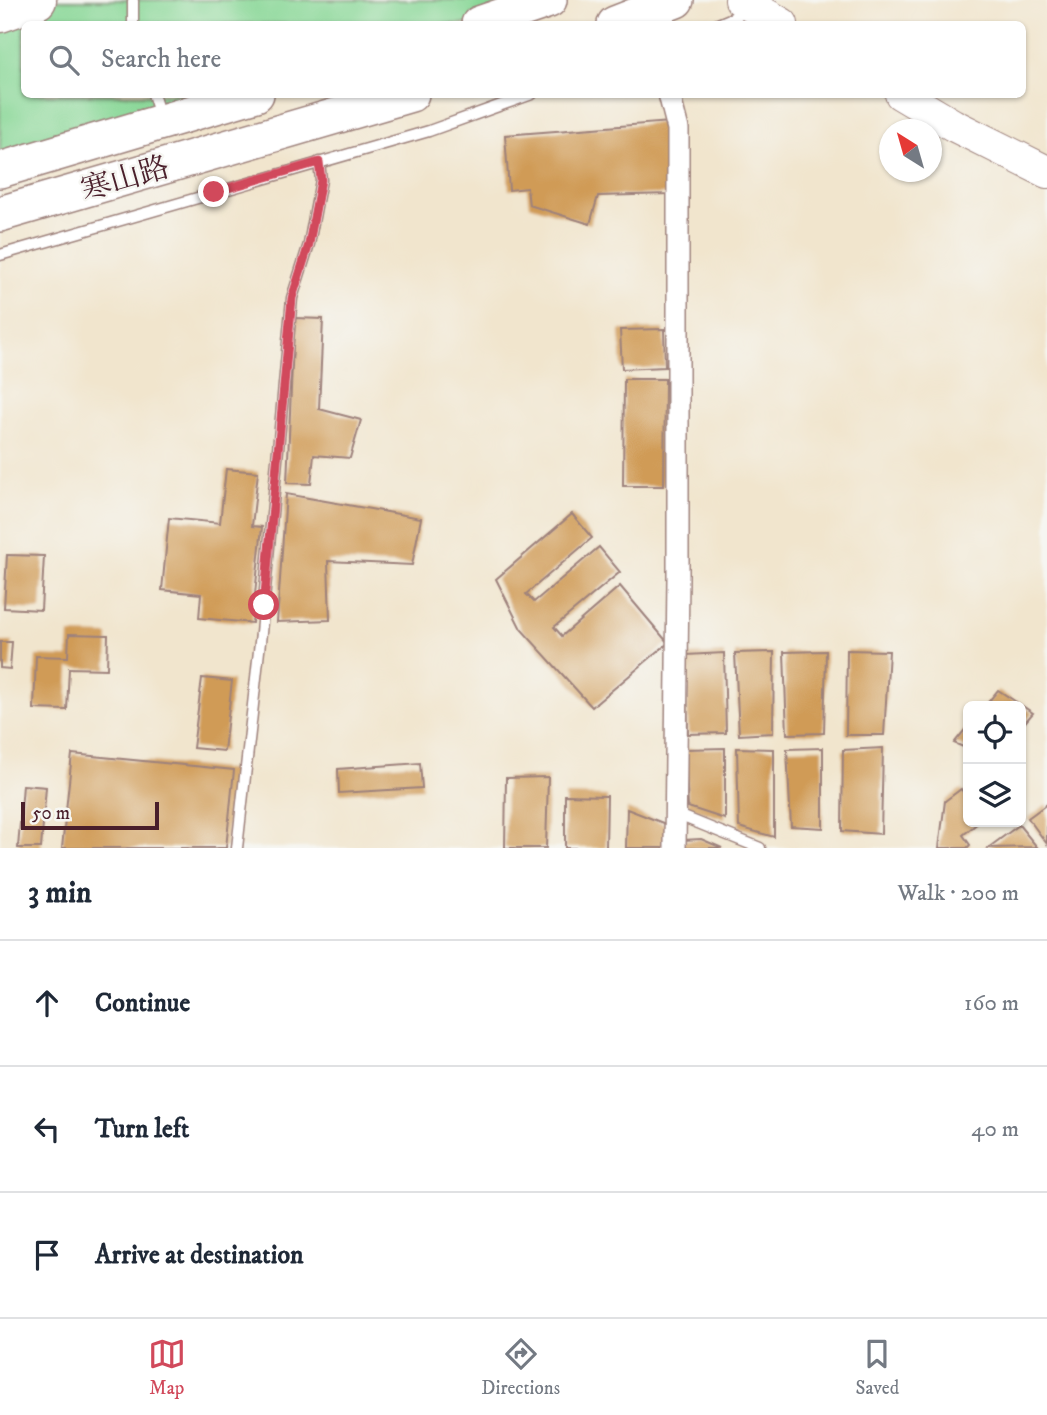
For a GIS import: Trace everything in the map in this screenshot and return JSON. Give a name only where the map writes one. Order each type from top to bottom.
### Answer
[{"type":"highway","points":[[0,13],[37,0]]},
{"type":"main road","points":[[488,21],[549,0]]},
{"type":"main road","points":[[635,21],[676,0]]},
{"type":"main road","points":[[756,3],[778,21]]},
{"type":"main road","name":"寒山路","points":[[0,170],[157,108],[228,98]]},
{"type":"main road","name":"寒山路","points":[[0,215],[397,98]]},
{"type":"main road","points":[[908,98],[953,125],[1047,173]]},
{"type":"street","points":[[670,98],[678,129],[675,848]]},
{"type":"lane","points":[[133,1],[133,21]]},
{"type":"lane","points":[[723,21],[756,3]]},
{"type":"lane","points":[[0,256],[429,131],[521,98]]},
{"type":"lane","points":[[237,848],[292,298],[309,244],[321,180],[319,162]]},
{"type":"lane","points":[[676,814],[760,848]]},
{"type":"green space","points":[[37,0],[549,0],[488,21],[21,21],[21,98],[246,98],[0,170],[0,13]]},
{"type":"building","points":[[670,122],[669,194],[598,196],[590,224],[529,205],[527,188],[509,190],[505,135]]},
{"type":"building","points":[[294,318],[323,319],[319,409],[361,420],[350,458],[314,455],[311,484],[287,483]]},
{"type":"building","points":[[664,329],[665,367],[622,369],[620,330]]},
{"type":"building","points":[[624,379],[665,379],[664,486],[623,486]]},
{"type":"building","points":[[226,469],[258,472],[252,526],[262,527],[252,623],[199,618],[201,594],[162,590],[169,518],[220,523]]},
{"type":"building","points":[[286,494],[421,518],[412,565],[328,561],[330,620],[277,622]]},
{"type":"building","points":[[572,514],[592,538],[526,594],[534,602],[599,547],[620,572],[554,627],[562,636],[620,586],[668,643],[592,707],[521,629],[496,579]]},
{"type":"building","points":[[7,555],[44,556],[41,610],[4,608]]},
{"type":"building","points":[[69,634],[108,635],[107,669],[69,668],[67,710],[34,709],[36,656],[68,657]]},
{"type":"building","points":[[0,642],[12,642],[10,669],[0,668]]},
{"type":"building","points":[[847,650],[889,651],[884,735],[846,735]]},
{"type":"building","points":[[826,651],[824,733],[787,734],[784,652]]},
{"type":"building","points":[[774,652],[773,733],[739,735],[735,653]]},
{"type":"building","points":[[724,653],[726,733],[688,734],[686,655]]},
{"type":"building","points":[[202,678],[232,681],[224,751],[193,748]]},
{"type":"building","points":[[998,690],[1015,701],[989,701]]},
{"type":"building","points":[[1026,708],[1033,713],[1026,721]]},
{"type":"building","points":[[963,732],[963,747],[954,743]]},
{"type":"building","points":[[725,748],[725,819],[688,807],[685,749]]},
{"type":"building","points":[[737,748],[774,749],[774,837],[739,827]]},
{"type":"building","points":[[823,748],[823,828],[791,826],[787,749]]},
{"type":"building","points":[[883,748],[881,834],[842,831],[843,750]]},
{"type":"building","points":[[72,754],[234,770],[226,848],[62,848]]},
{"type":"building","points":[[420,763],[422,788],[339,793],[338,769]]},
{"type":"building","points":[[548,777],[546,848],[505,848],[506,778]]},
{"type":"building","points":[[23,785],[46,787],[41,848],[18,848]]},
{"type":"building","points":[[961,789],[963,792],[963,827],[973,827],[963,835],[970,845],[967,848],[939,848],[945,801]]},
{"type":"building","points":[[565,795],[607,796],[606,848],[565,848]]},
{"type":"building","points":[[1047,804],[1047,844],[1028,818]]},
{"type":"building","points":[[627,809],[668,825],[667,848],[626,848]]},
{"type":"building","points":[[1016,827],[1021,827],[1037,847],[988,848]]},
{"type":"building","points":[[701,839],[722,848],[683,848],[683,840]]},
{"type":"route","points":[[214,192],[319,162],[321,180],[309,244],[292,298],[264,605]]}]
